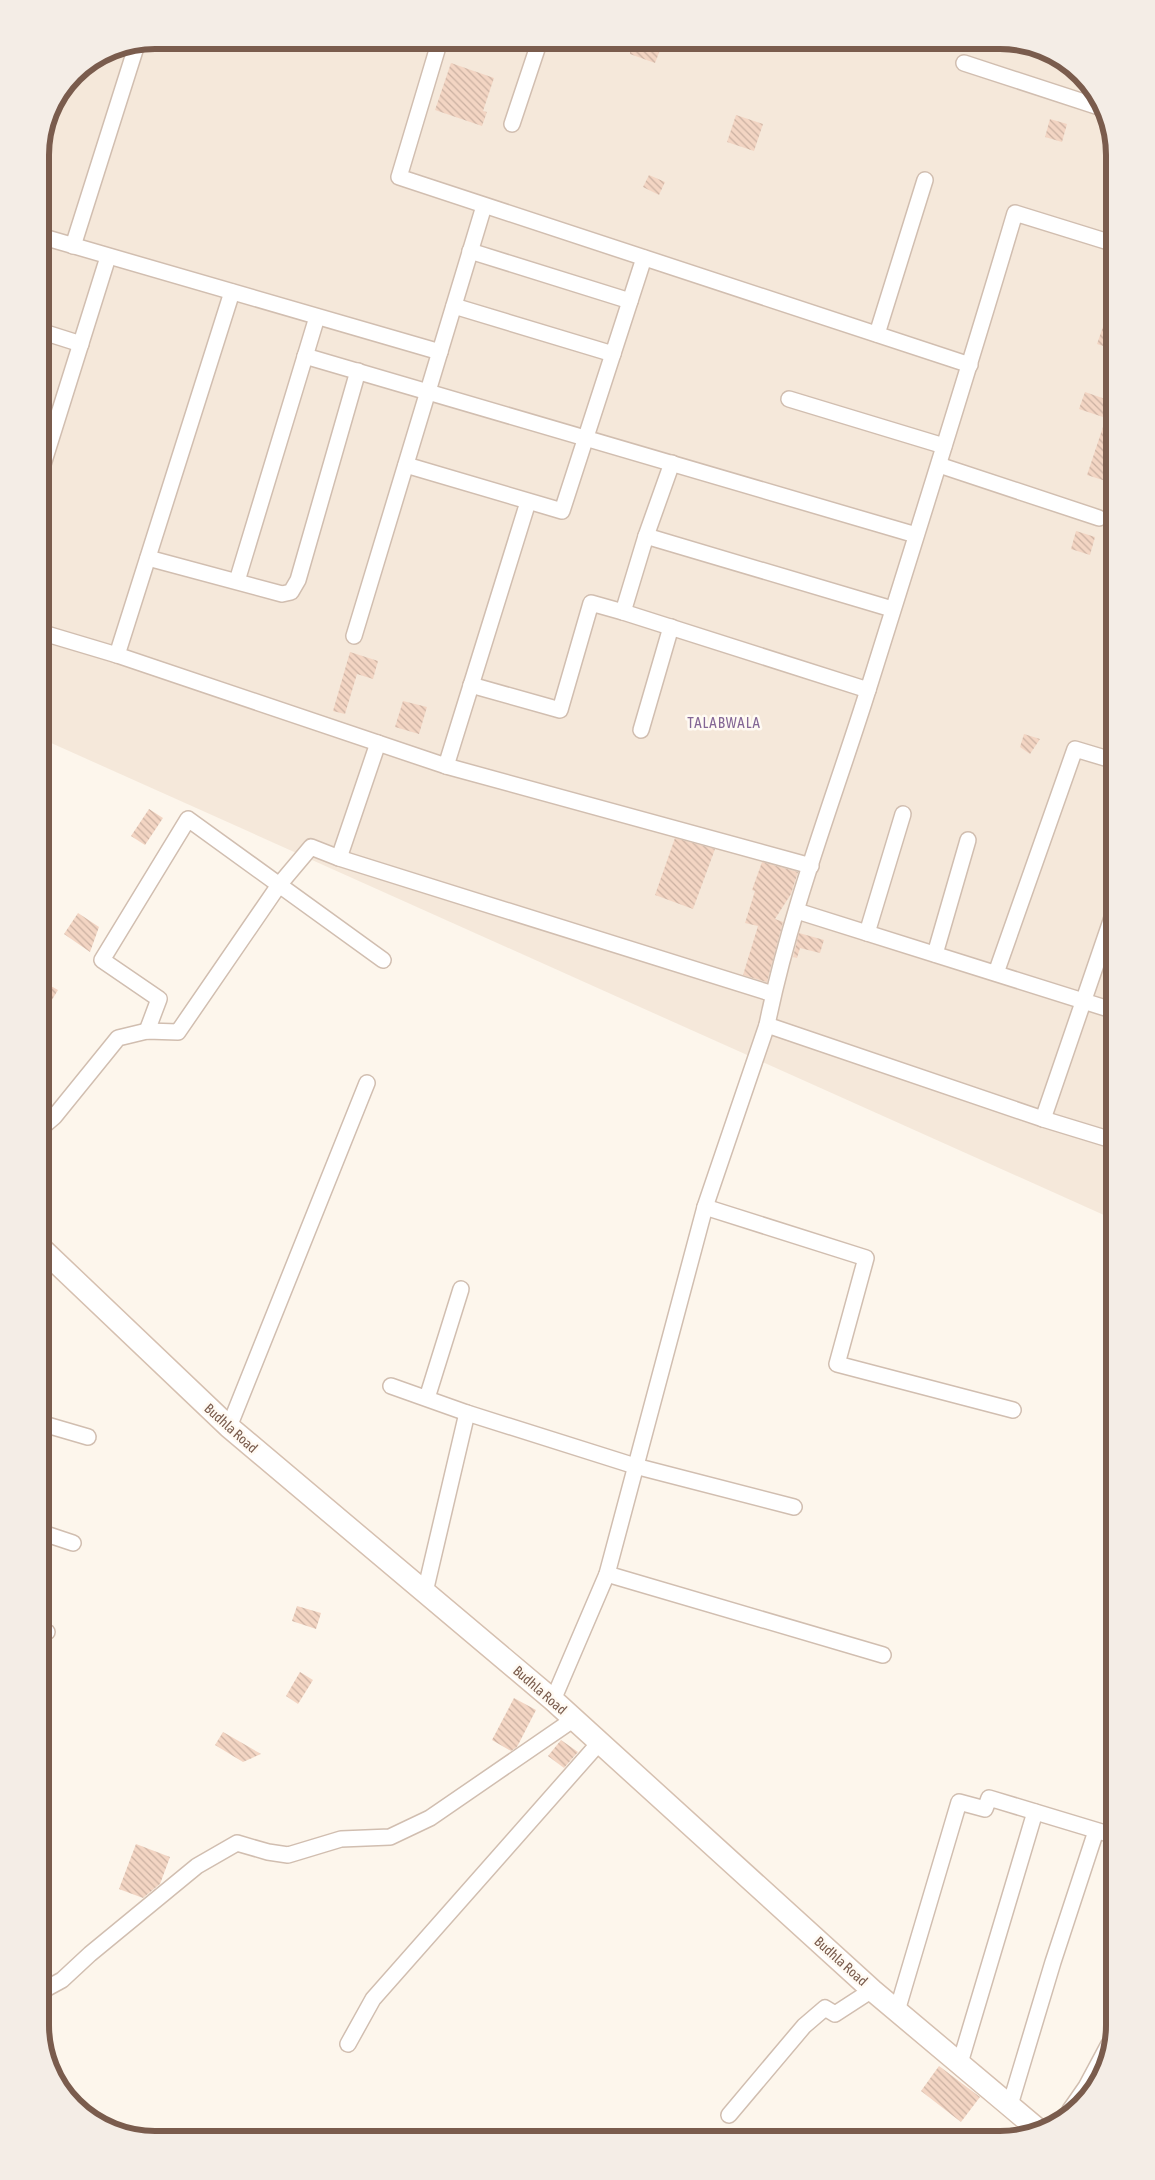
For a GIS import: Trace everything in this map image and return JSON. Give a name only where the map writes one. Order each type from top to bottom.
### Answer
[{"type":"main road","name":"Budhla Road","points":[[49,1256],[229,1428],[553,1700],[872,1990],[1034,2126]]},
{"type":"street","points":[[437,49],[399,177],[970,365]]},
{"type":"street","points":[[512,124],[537,49]]},
{"type":"street","points":[[73,246],[135,51]]},
{"type":"street","points":[[964,63],[1093,105]]},
{"type":"street","points":[[877,334],[925,180]]},
{"type":"street","points":[[354,636],[484,206]]},
{"type":"street","points":[[553,1700],[607,1574],[705,1207],[767,1025],[773,994],[797,911],[970,365],[1015,213],[1106,241]]},
{"type":"street","points":[[49,239],[440,352]]},
{"type":"street","points":[[470,251],[630,301]]},
{"type":"street","points":[[49,445],[108,257]]},
{"type":"street","points":[[406,465],[562,512],[644,258]]},
{"type":"street","points":[[118,655],[232,292]]},
{"type":"street","points":[[454,306],[614,354]]},
{"type":"street","points":[[237,581],[317,317]]},
{"type":"street","points":[[49,334],[81,344]]},
{"type":"street","points":[[305,356],[916,536]]},
{"type":"street","points":[[148,558],[282,594],[291,592],[298,580],[358,372]]},
{"type":"street","points":[[789,399],[944,446]]},
{"type":"street","points":[[623,612],[646,536],[672,463]]},
{"type":"street","points":[[938,464],[1099,518]]},
{"type":"street","points":[[446,766],[528,502]]},
{"type":"street","points":[[646,536],[892,610]]},
{"type":"street","points":[[471,685],[560,710],[591,604],[623,612],[868,690]]},
{"type":"street","points":[[641,730],[671,627]]},
{"type":"street","points":[[49,635],[118,655],[446,766],[811,866]]},
{"type":"street","points":[[339,858],[378,743]]},
{"type":"street","points":[[996,973],[1075,749],[1106,759]]},
{"type":"street","points":[[866,933],[903,814]]},
{"type":"street","points":[[147,1031],[159,998],[102,960],[188,819],[383,960]]},
{"type":"street","points":[[935,954],[968,840]]},
{"type":"street","points":[[49,1121],[118,1038],[147,1031],[178,1032],[279,885],[310,847],[339,858],[773,994]]},
{"type":"street","points":[[797,911],[1106,1008]]},
{"type":"street","points":[[1043,1119],[1106,937]]},
{"type":"street","points":[[767,1025],[1043,1119],[1106,1138]]},
{"type":"street","points":[[229,1428],[367,1082]]},
{"type":"street","points":[[705,1207],[866,1258],[837,1364],[1013,1410]]},
{"type":"street","points":[[427,1398],[461,1289]]},
{"type":"street","points":[[391,1386],[467,1413],[635,1466],[794,1507]]},
{"type":"street","points":[[425,1592],[467,1413]]},
{"type":"street","points":[[49,1425],[88,1437]]},
{"type":"street","points":[[49,1535],[73,1543]]},
{"type":"street","points":[[607,1574],[883,1655]]},
{"type":"street","points":[[49,1987],[62,1980],[90,1954],[197,1866],[237,1843],[268,1852],[288,1854],[342,1839],[390,1837],[430,1818],[574,1719]]},
{"type":"street","points":[[348,2044],[373,1999],[600,1743]]},
{"type":"street","points":[[897,2011],[959,1802],[985,1809],[989,1798],[1106,1833]]},
{"type":"street","points":[[960,2064],[1034,1812]]},
{"type":"street","points":[[1010,2105],[1053,1962],[1096,1830]]},
{"type":"street","points":[[729,2115],[804,2026],[825,2008],[835,2014],[872,1990]]},
{"type":"street","points":[[1087,2086],[1100,2061]]},
{"type":"shaded area","points":[[154,49],[1007,49],[1034,54],[1047,60],[1070,75],[1080,85],[1098,114],[1103,127],[1106,148],[1106,1216],[49,742],[49,148],[52,127],[60,108],[75,85],[85,75],[108,60],[127,52]]},
{"type":"building","points":[[630,49],[660,49],[655,63],[630,54]]},
{"type":"building","points":[[451,63],[494,78],[483,111],[487,112],[482,126],[435,110]]},
{"type":"building","points":[[736,115],[763,124],[754,151],[727,142]]},
{"type":"building","points":[[1050,119],[1067,124],[1062,142],[1045,137]]},
{"type":"building","points":[[649,175],[665,182],[659,195],[643,187]]},
{"type":"building","points":[[1106,318],[1106,347],[1097,344]]},
{"type":"building","points":[[1085,392],[1106,399],[1106,418],[1079,409]]},
{"type":"building","points":[[1106,418],[1106,481],[1087,475]]},
{"type":"building","points":[[1076,531],[1095,537],[1090,555],[1071,549]]},
{"type":"building","points":[[350,652],[378,661],[373,679],[357,674],[345,714],[333,711]]},
{"type":"building","points":[[403,701],[427,707],[419,734],[395,727]]},
{"type":"building","points":[[1024,734],[1040,739],[1030,754],[1020,747]]},
{"type":"building","points":[[149,809],[163,818],[145,845],[131,836]]},
{"type":"building","points":[[675,838],[715,849],[693,909],[655,895]]},
{"type":"building","points":[[762,862],[798,872],[791,894],[775,919],[783,922],[767,982],[743,975],[758,926],[745,923],[755,891],[752,890]]},
{"type":"building","points":[[78,913],[99,927],[90,952],[64,934]]},
{"type":"building","points":[[799,933],[824,940],[820,953],[800,948],[797,958],[793,957]]},
{"type":"building","points":[[49,985],[58,990],[49,1002]]},
{"type":"building","points":[[297,1606],[321,1613],[316,1629],[292,1621]]},
{"type":"building","points":[[300,1672],[313,1680],[298,1704],[286,1696]]},
{"type":"building","points":[[514,1698],[536,1710],[517,1747],[511,1751],[492,1740]]},
{"type":"building","points":[[223,1732],[261,1754],[243,1762],[215,1745]]},
{"type":"building","points":[[561,1740],[578,1752],[564,1768],[548,1756]]},
{"type":"building","points":[[136,1844],[170,1857],[160,1884],[143,1898],[119,1889]]},
{"type":"building","points":[[939,2066],[980,2097],[961,2122],[921,2091]]},
{"type":"district","name":"TALABWALA","points":[[724,723]]}]
